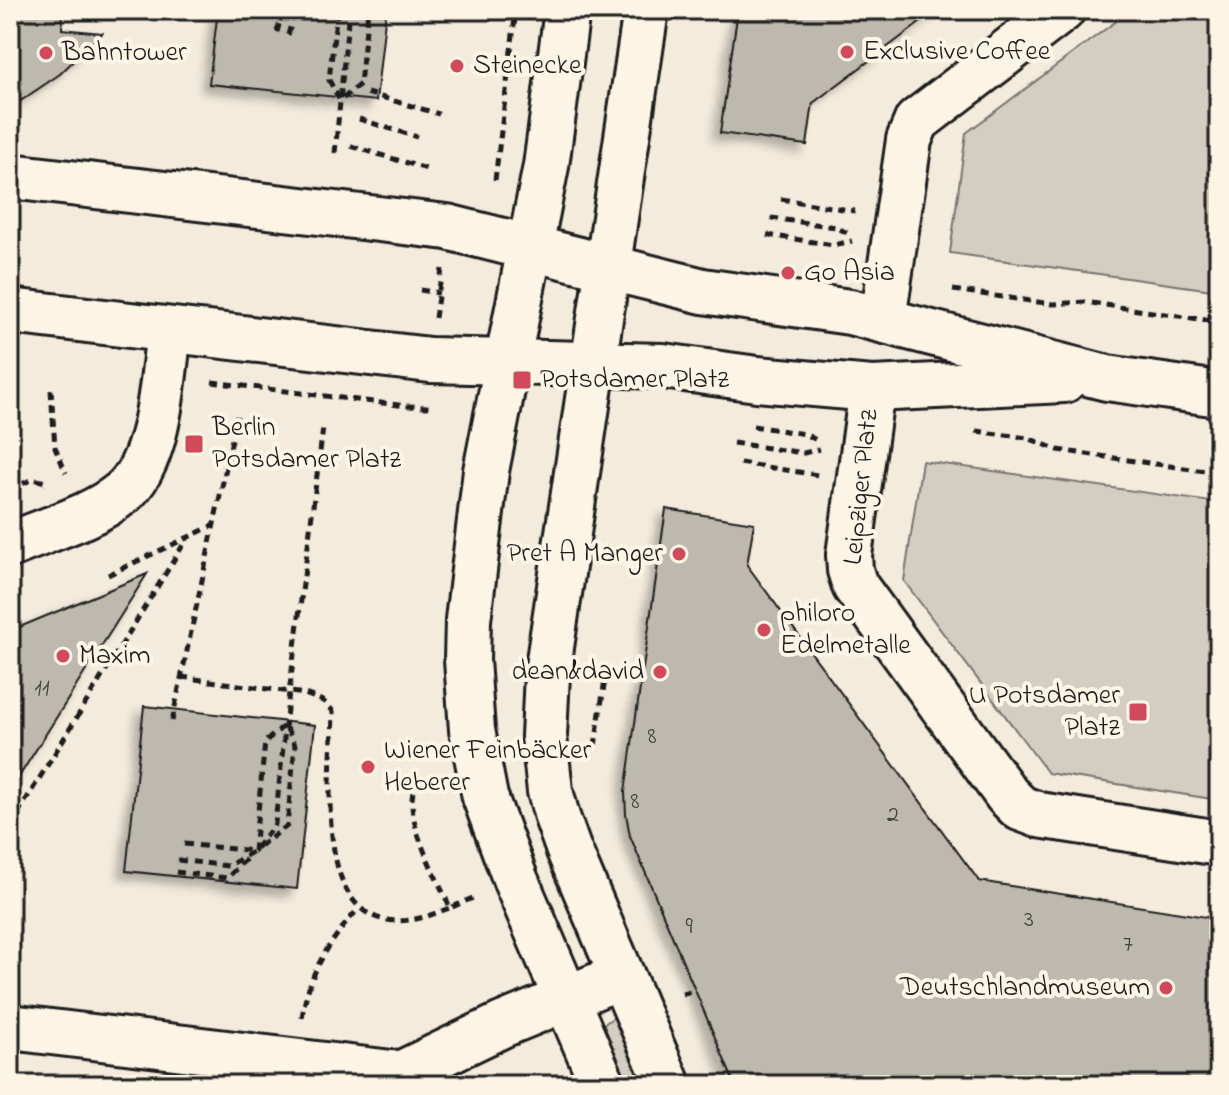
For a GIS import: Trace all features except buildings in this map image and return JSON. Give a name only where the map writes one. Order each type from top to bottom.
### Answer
[{"type":"main road","points":[[567,10],[551,136],[486,471],[468,620],[468,698],[477,761],[498,837],[603,1085]]},
{"type":"main road","points":[[646,10],[547,674],[544,736],[546,766],[557,817],[668,1085]]},
{"type":"main road","points":[[883,320],[912,130],[924,114],[1062,10]]},
{"type":"main road","points":[[10,176],[427,225],[608,267]]},
{"type":"main road","name":"Leipziger Platz","points":[[608,267],[703,291],[850,312],[1107,378],[1219,394]]},
{"type":"main road","points":[[30,314],[430,360],[593,365]]},
{"type":"main road","points":[[10,545],[102,506],[126,490],[139,473],[151,442],[169,330]]},
{"type":"main road","name":"Leipziger Platz","points":[[593,365],[663,366],[757,379],[872,389],[1107,378]]},
{"type":"main road","name":"Leipziger Platz","points":[[872,389],[849,555],[851,577],[1007,795],[1020,808],[1039,815],[1219,843]]},
{"type":"main road","points":[[10,1027],[396,1080],[502,1025],[621,976]]},
{"type":"path","points":[[277,32],[283,10]]},
{"type":"path","points":[[288,35],[295,10]]},
{"type":"path","points":[[337,10],[329,80],[340,101]]},
{"type":"path","points":[[335,153],[349,10]]},
{"type":"path","points":[[340,101],[360,84],[368,10]]},
{"type":"path","points":[[501,141],[516,10]]},
{"type":"path","points":[[367,93],[439,114]]},
{"type":"path","points":[[359,119],[417,137]]},
{"type":"path","points":[[351,146],[427,169]]},
{"type":"path","points":[[781,199],[844,209]]},
{"type":"path","points":[[767,235],[834,245],[858,239],[836,227],[771,218]]},
{"type":"path","points":[[435,322],[444,256]]},
{"type":"path","points":[[420,290],[439,293]]},
{"type":"path","points":[[951,290],[1052,304],[1085,302],[1219,322]]},
{"type":"path","points":[[163,373],[223,384],[406,406]]},
{"type":"path","points":[[51,390],[55,447],[66,473]]},
{"type":"path","points":[[172,721],[237,416]]},
{"type":"path","points":[[750,425],[805,434],[828,447]]},
{"type":"path","points":[[176,872],[227,878],[275,824],[323,428]]},
{"type":"path","points":[[965,429],[1028,438],[1058,450],[1219,473]]},
{"type":"path","points":[[733,443],[804,453]]},
{"type":"path","points":[[740,463],[829,477]]},
{"type":"path","points":[[10,489],[33,479]]},
{"type":"path","points":[[108,575],[214,525]]},
{"type":"path","points":[[10,826],[188,537]]},
{"type":"path","points":[[595,746],[607,666]]},
{"type":"path","points":[[181,677],[289,692],[314,697],[329,705],[333,711],[331,837],[335,865],[346,891],[359,908],[376,917],[399,920],[420,918],[479,895]]},
{"type":"path","points":[[178,860],[228,866],[287,826],[295,745],[285,725]]},
{"type":"path","points":[[254,851],[265,742],[285,725]]},
{"type":"path","points":[[413,792],[410,807],[414,822],[450,908]]},
{"type":"path","points":[[184,844],[254,851]]},
{"type":"path","points":[[303,1013],[317,963],[359,908]]},
{"type":"path","points":[[682,994],[695,991]]},
{"type":"shaded area","points":[[1131,10],[1219,10],[1219,291],[950,253],[966,133]]},
{"type":"shaded area","points":[[922,461],[1219,503],[1219,750],[1212,799],[1048,773],[904,581]]},
{"type":"shaded area","points":[[616,1018],[647,1085],[624,1085],[601,1026]]},
{"type":"place","name":"Exclusive Coffee","points":[[847,52]]},
{"type":"place","name":"Bahntower","points":[[46,53]]},
{"type":"place","name":"Steinecke","points":[[457,66]]},
{"type":"place","name":"Go Asia","points":[[788,273]]},
{"type":"place","name":"Potsdamer Platz","points":[[522,380]]},
{"type":"place","name":"Berlin Potsdamer Platz","points":[[194,444]]},
{"type":"place","name":"Pret A Manger","points":[[679,554]]},
{"type":"place","name":"philoro Edelmetalle","points":[[764,630]]},
{"type":"place","name":"Maxim","points":[[63,656]]},
{"type":"place","name":"dean&david","points":[[660,672]]},
{"type":"place","name":"U Potsdamer Platz","points":[[1138,712]]},
{"type":"place","name":"Wiener Feinbäcker Heberer","points":[[368,767]]},
{"type":"place","name":"Deutschlandmuseum","points":[[1166,988]]}]
